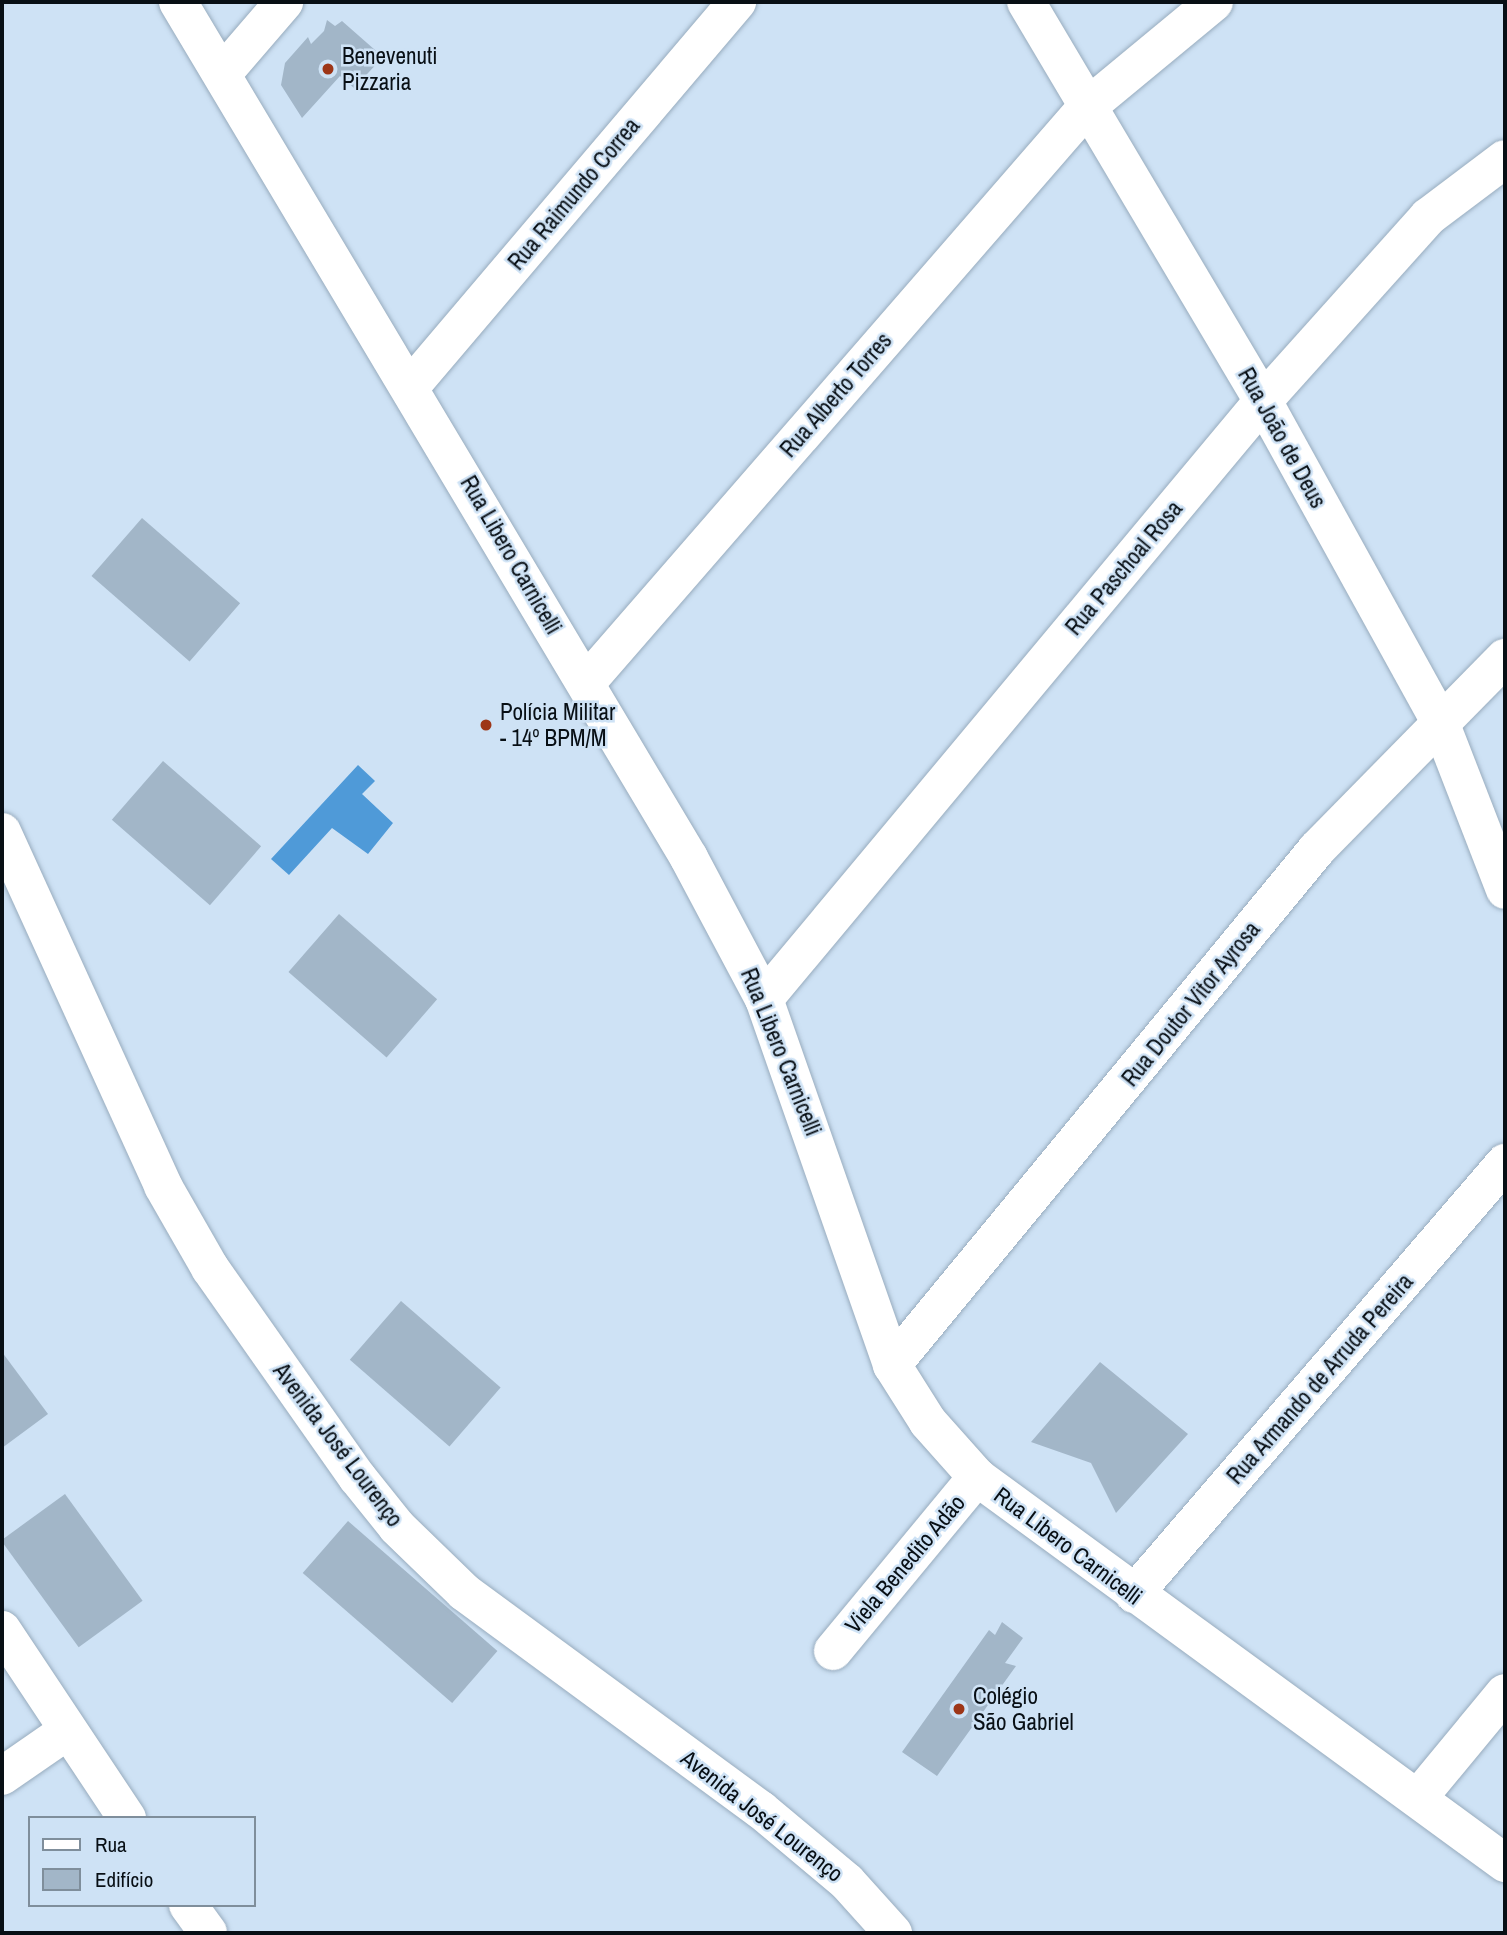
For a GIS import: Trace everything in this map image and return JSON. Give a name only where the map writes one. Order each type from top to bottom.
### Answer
[{"type":"street","name":"Rua Libero Carnicelli","points":[[178,2],[411,386],[586,683],[764,999],[892,1365],[928,1422],[977,1477],[1133,1594],[1505,1863]]},
{"type":"street","points":[[223,73],[284,2]]},
{"type":"street","name":"Rua Raimundo Correa","points":[[411,386],[737,2]]},
{"type":"street","name":"Rua João de Deus","points":[[1026,2],[1086,108],[1264,401],[1440,722],[1505,890]]},
{"type":"street","name":"Rua Alberto Torres","points":[[586,683],[1086,108],[1214,2]]},
{"type":"street","name":"Rua Paschoal Rosa","points":[[764,999],[1264,401],[1428,217],[1505,159]]},
{"type":"street","name":"Rua Doutor Vitor Ayrosa","points":[[892,1365],[1317,849],[1505,658]]},
{"type":"street","name":"Avenida José Lourenço","points":[[2,832],[163,1186],[209,1268],[365,1487],[464,1592],[761,1811],[847,1882],[893,1933]]},
{"type":"street","name":"Rua Armando de Arruda Pereira","points":[[1133,1594],[1505,1163]]},
{"type":"street","name":"Viela Benedito Adão","points":[[833,1651],[977,1477]]},
{"type":"street","points":[[2,1630],[126,1816]]},
{"type":"street","points":[[1418,1798],[1505,1693]]},
{"type":"street","points":[[2,1776],[67,1731]]},
{"type":"street","points":[[189,1907],[208,1933]]},
{"type":"water","points":[[358,765],[375,781],[362,794],[393,823],[368,854],[332,828],[289,875],[271,859]]},
{"type":"building","name":"Benevenuti Pizzaria","points":[[327,20],[335,26],[342,21],[383,57],[354,88],[340,76],[302,118],[281,85],[285,63],[308,37],[311,44],[324,31]]},
{"type":"building","points":[[142,518],[240,603],[190,661],[91,576]]},
{"type":"building","points":[[163,761],[261,846],[210,905],[112,820]]},
{"type":"building","points":[[339,914],[437,999],[387,1057],[288,972]]},
{"type":"building","points":[[401,1301],[501,1388],[449,1446],[350,1360]]},
{"type":"building","points":[[2,1352],[48,1414],[2,1448]]},
{"type":"building","points":[[1100,1362],[1188,1434],[1116,1513],[1091,1463],[1031,1442]]},
{"type":"building","points":[[65,1494],[143,1601],[79,1647],[2,1542]]},
{"type":"building","points":[[348,1521],[497,1651],[452,1703],[303,1573]]},
{"type":"building","name":"Colégio São Gabriel","points":[[1002,1622],[1023,1638],[1005,1663],[1016,1666],[937,1776],[902,1752],[989,1630],[995,1635]]},
{"type":"place","name":"Benevenuti Pizzaria","points":[[328,69]]},
{"type":"place","name":"Polícia Militar - 14º BPM/M","points":[[486,725]]},
{"type":"place","name":"Colégio São Gabriel","points":[[959,1709]]}]
